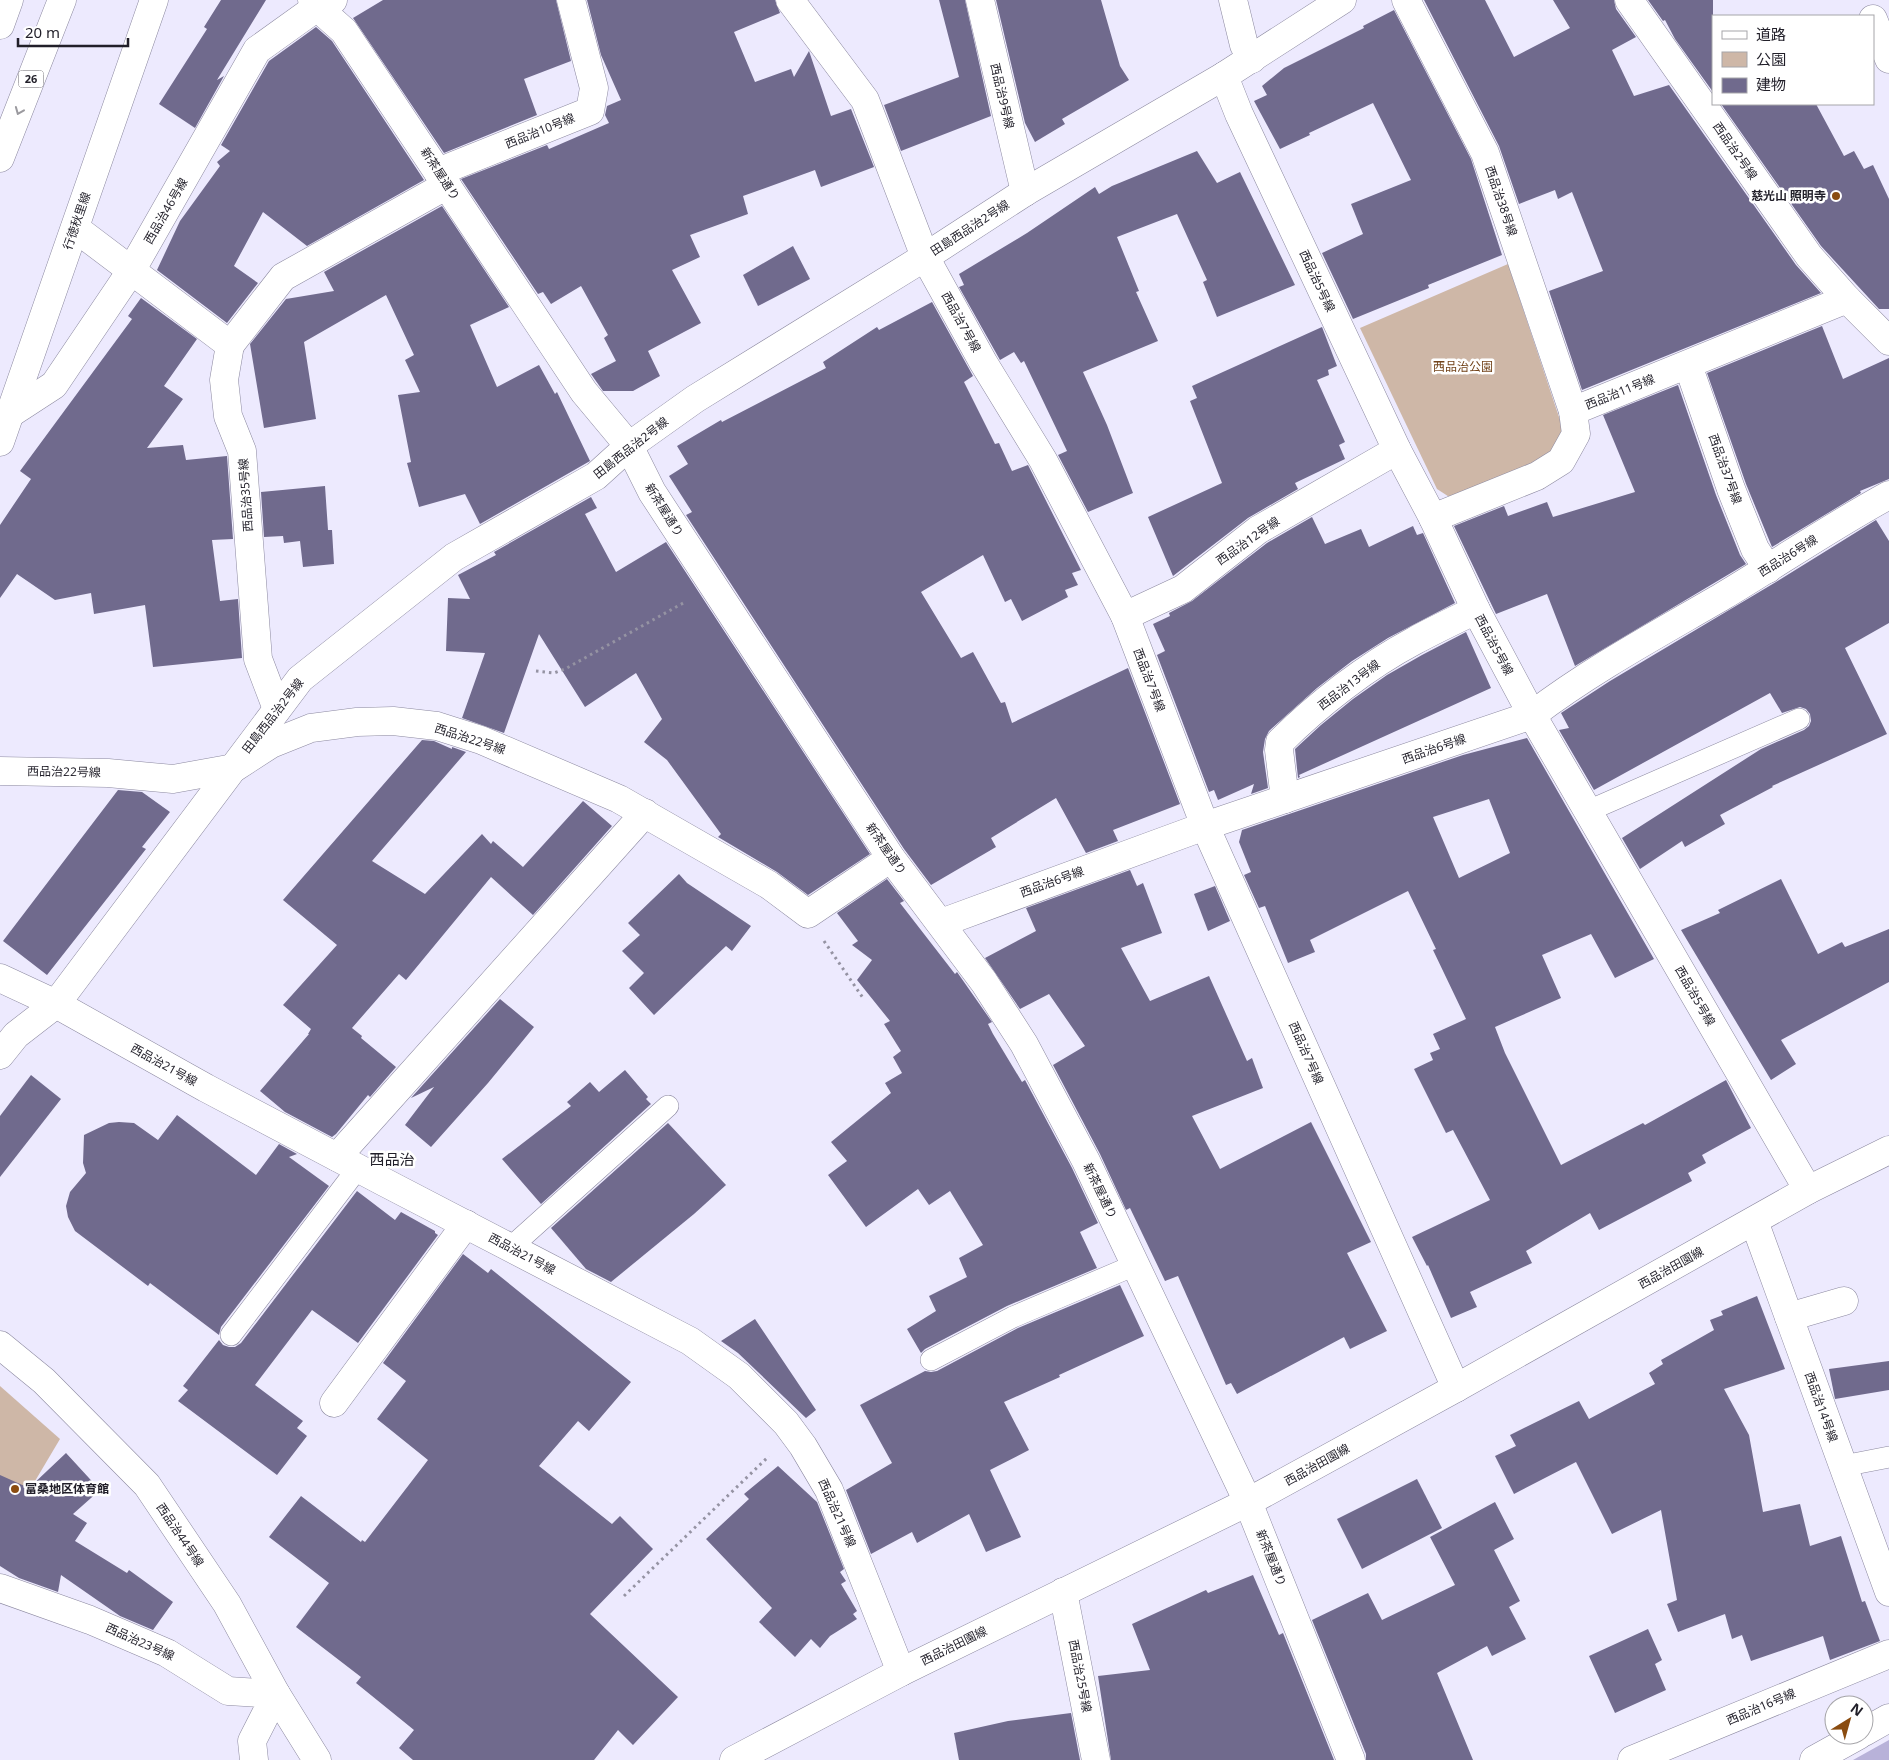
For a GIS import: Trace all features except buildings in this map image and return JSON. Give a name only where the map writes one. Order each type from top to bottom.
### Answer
[{"type":"street","points":[[0,25],[9,0]]},
{"type":"street","name":"26","points":[[0,158],[62,0]]},
{"type":"street","name":"行徳秋里線","points":[[0,442],[154,0]]},
{"type":"street","name":"西品治10号線","points":[[443,178],[590,111],[594,88],[571,0]]},
{"type":"street","name":"西品治7号線","points":[[790,0],[865,100],[925,257],[983,362],[1043,460],[1125,616],[1205,826],[1456,1388]]},
{"type":"street","name":"西品治9号線","points":[[980,0],[1025,192]]},
{"type":"street","points":[[1233,0],[1244,45],[1252,59]]},
{"type":"street","name":"田島西品治2号線","points":[[0,1055],[16,1035],[56,1004],[300,679],[454,557],[596,476],[629,446],[695,399],[925,257],[1025,192],[1252,59],[1342,0]]},
{"type":"street","name":"西品治38号線","points":[[1406,0],[1485,153],[1574,411]]},
{"type":"street","name":"西品治2号線","points":[[1629,0],[1809,256],[1847,299],[1889,340]]},
{"type":"street","points":[[1865,0],[1871,15]]},
{"type":"street","name":"新茶屋通り","points":[[321,2],[344,31],[584,392],[629,446],[652,492],[891,858],[984,982],[1024,1044],[1086,1162],[1248,1502],[1350,1760]]},
{"type":"street","name":"西品治46号線","points":[[11,413],[54,385],[131,271],[257,50],[321,2]]},
{"type":"street","points":[[1874,23],[1889,59]]},
{"type":"street","name":"西品治5号線","points":[[1224,76],[1239,114],[1397,450],[1433,518],[1476,610],[1532,715],[1808,1190]]},
{"type":"street","points":[[75,228],[230,345],[283,277],[443,178]]},
{"type":"street","name":"西品治11号線","points":[[1433,518],[1537,476],[1561,461],[1576,434],[1574,411],[1847,299]]},
{"type":"street","name":"西品治35号線","points":[[230,345],[224,380],[228,416],[242,451],[258,659],[277,709]]},
{"type":"street","name":"西品治37号線","points":[[1688,365],[1741,515],[1755,549],[1768,569]]},
{"type":"street","name":"西品治12号線","points":[[1125,616],[1183,589],[1258,530],[1397,450]]},
{"type":"street","name":"西品治6号線","points":[[941,923],[1205,826],[1532,715],[1563,691],[1768,569],[1856,513],[1889,495]]},
{"type":"street","name":"西品治13号線","points":[[1285,799],[1279,750],[1280,742],[1288,734],[1368,670],[1413,641],[1476,610]]},
{"type":"street","name":"西品治22号線","points":[[0,771],[108,772],[173,779],[234,768],[271,744],[311,728],[357,722],[393,721],[437,726],[481,740],[620,799],[769,885],[808,914]]},
{"type":"street","points":[[347,1162],[645,813]]},
{"type":"street","points":[[808,914],[891,858]]},
{"type":"street","name":"西品治21号線","points":[[0,978],[56,1004],[206,1088],[690,1341],[739,1376],[786,1423],[803,1446],[829,1490],[902,1672]]},
{"type":"street","name":"西品治田園線","points":[[734,1760],[902,1672],[1248,1502],[1754,1222],[1808,1190],[1889,1150]]},
{"type":"street","name":"西品治14号線","points":[[1754,1222],[1889,1592]]},
{"type":"street","points":[[334,1402],[466,1224]]},
{"type":"street","points":[[1789,1317],[1844,1301]]},
{"type":"street","name":"西品治44号線","points":[[0,1345],[44,1381],[147,1485],[227,1604],[276,1694],[317,1760]]},
{"type":"street","name":"西品治23号線","points":[[0,1588],[90,1620],[168,1652],[228,1691],[276,1694]]},
{"type":"street","name":"西品治25号線","points":[[1063,1592],[1096,1760]]},
{"type":"street","name":"西品治16号線","points":[[1632,1760],[1889,1654]]},
{"type":"street","points":[[254,1760],[252,1741],[276,1694]]},
{"type":"street","points":[[1874,1726],[1889,1718]]},
{"type":"street","points":[[1814,1760],[1841,1745]]},
{"type":"lane","points":[[1588,811],[1799,720]]},
{"type":"lane","points":[[510,1248],[668,1106]]},
{"type":"lane","points":[[231,1335],[347,1162]]},
{"type":"lane","points":[[931,1360],[1013,1317],[1135,1265]]},
{"type":"lane","points":[[1843,1466],[1889,1457]]},
{"type":"path","points":[[536,671],[554,673],[565,670],[712,585]]},
{"type":"path","points":[[808,914],[810,920],[863,998]]},
{"type":"path","points":[[624,1596],[793,1433]]},
{"type":"green space","name":"西品治公園","points":[[1508,264],[1563,429],[1562,445],[1542,464],[1454,500],[1437,489],[1360,328]]},
{"type":"green space","name":"富桑地区体育館","points":[[0,1386],[60,1439],[0,1540]]},
{"type":"shaded area","points":[[1889,1740],[1889,1760],[1853,1760]]},
{"type":"place","name":"慈光山 照明寺","points":[[1836,196]]},
{"type":"place","name":"富桑地区体育館","points":[[15,1489]]},
{"type":"district","name":"西品治","points":[[392,1160]]}]
